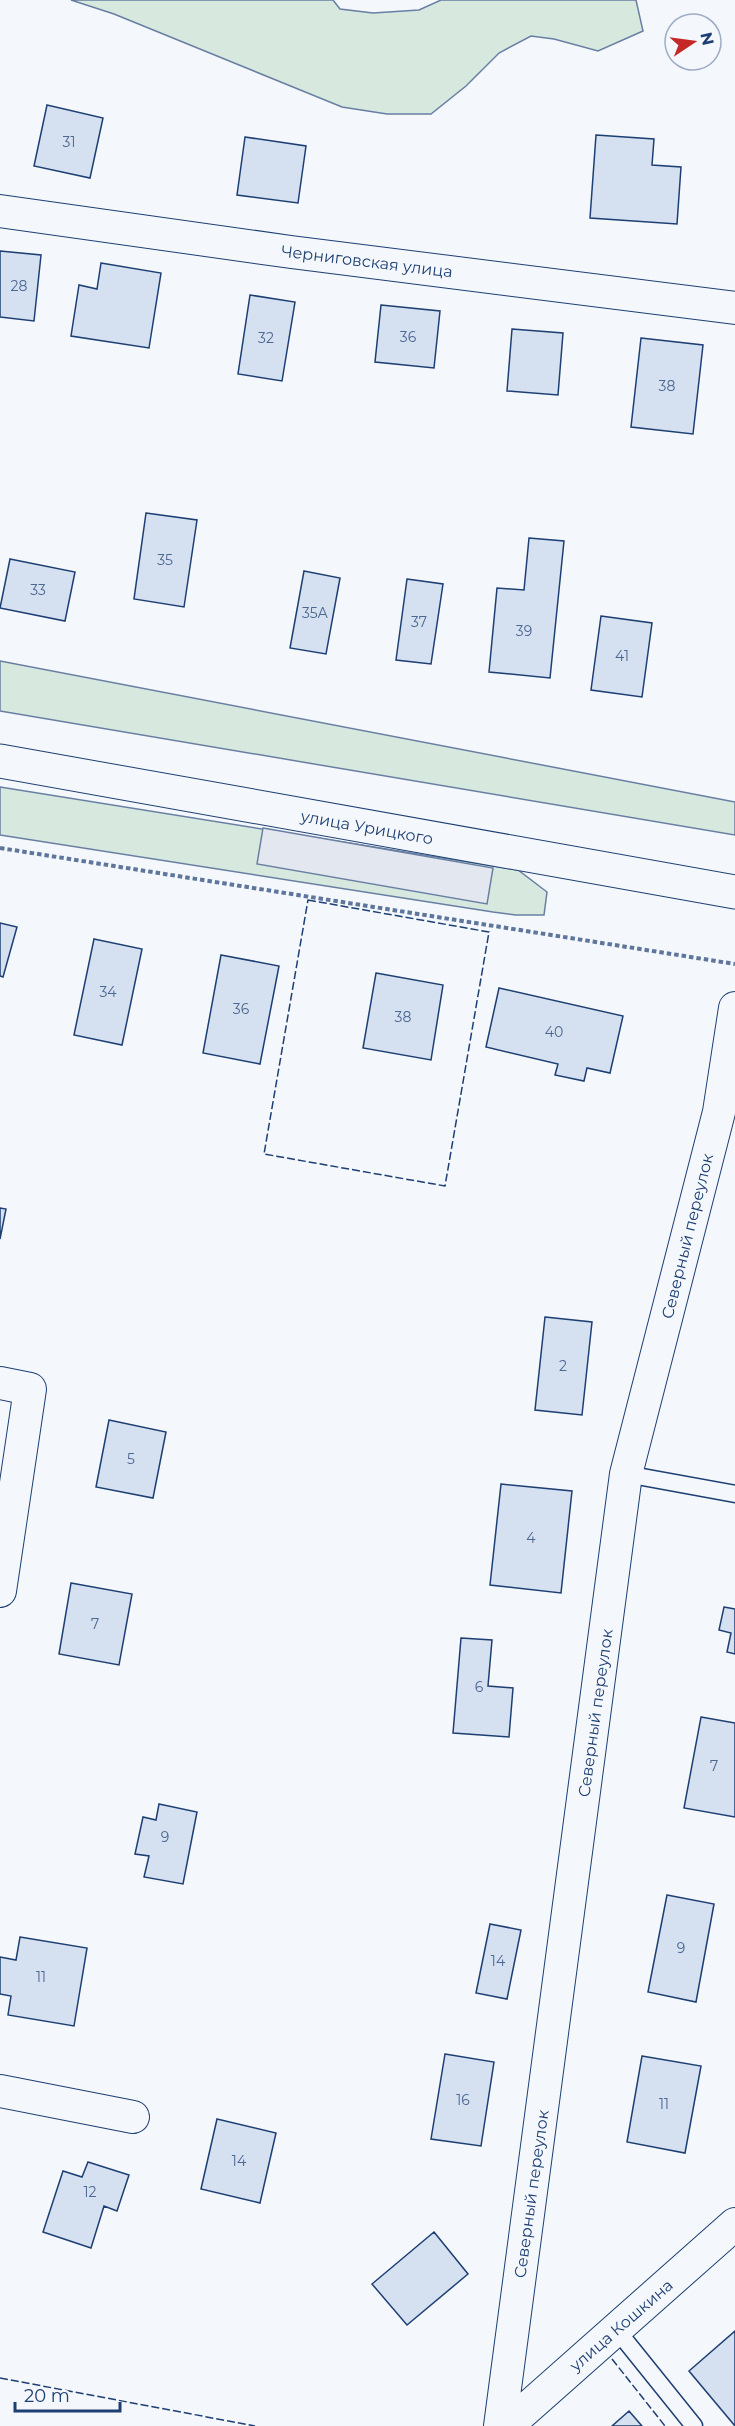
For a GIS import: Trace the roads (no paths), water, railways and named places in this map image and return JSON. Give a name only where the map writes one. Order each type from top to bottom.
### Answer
[{"type":"main road","name":"улица Урицкого","points":[[0,761],[735,892]]},
{"type":"street","name":"Черниговская улица","points":[[0,211],[291,252],[735,308]]},
{"type":"street","name":"Северный переулок","points":[[500,2426],[626,1474],[719,1112],[735,1008]]},
{"type":"street","points":[[0,1383],[30,1389],[0,1591]]},
{"type":"street","points":[[0,2091],[133,2117]]},
{"type":"street","name":"улица Кошкина","points":[[507,2426],[735,2224]]},
{"type":"lane","points":[[626,1474],[735,1494]]},
{"type":"lane","points":[[616,2329],[694,2426]]}]
